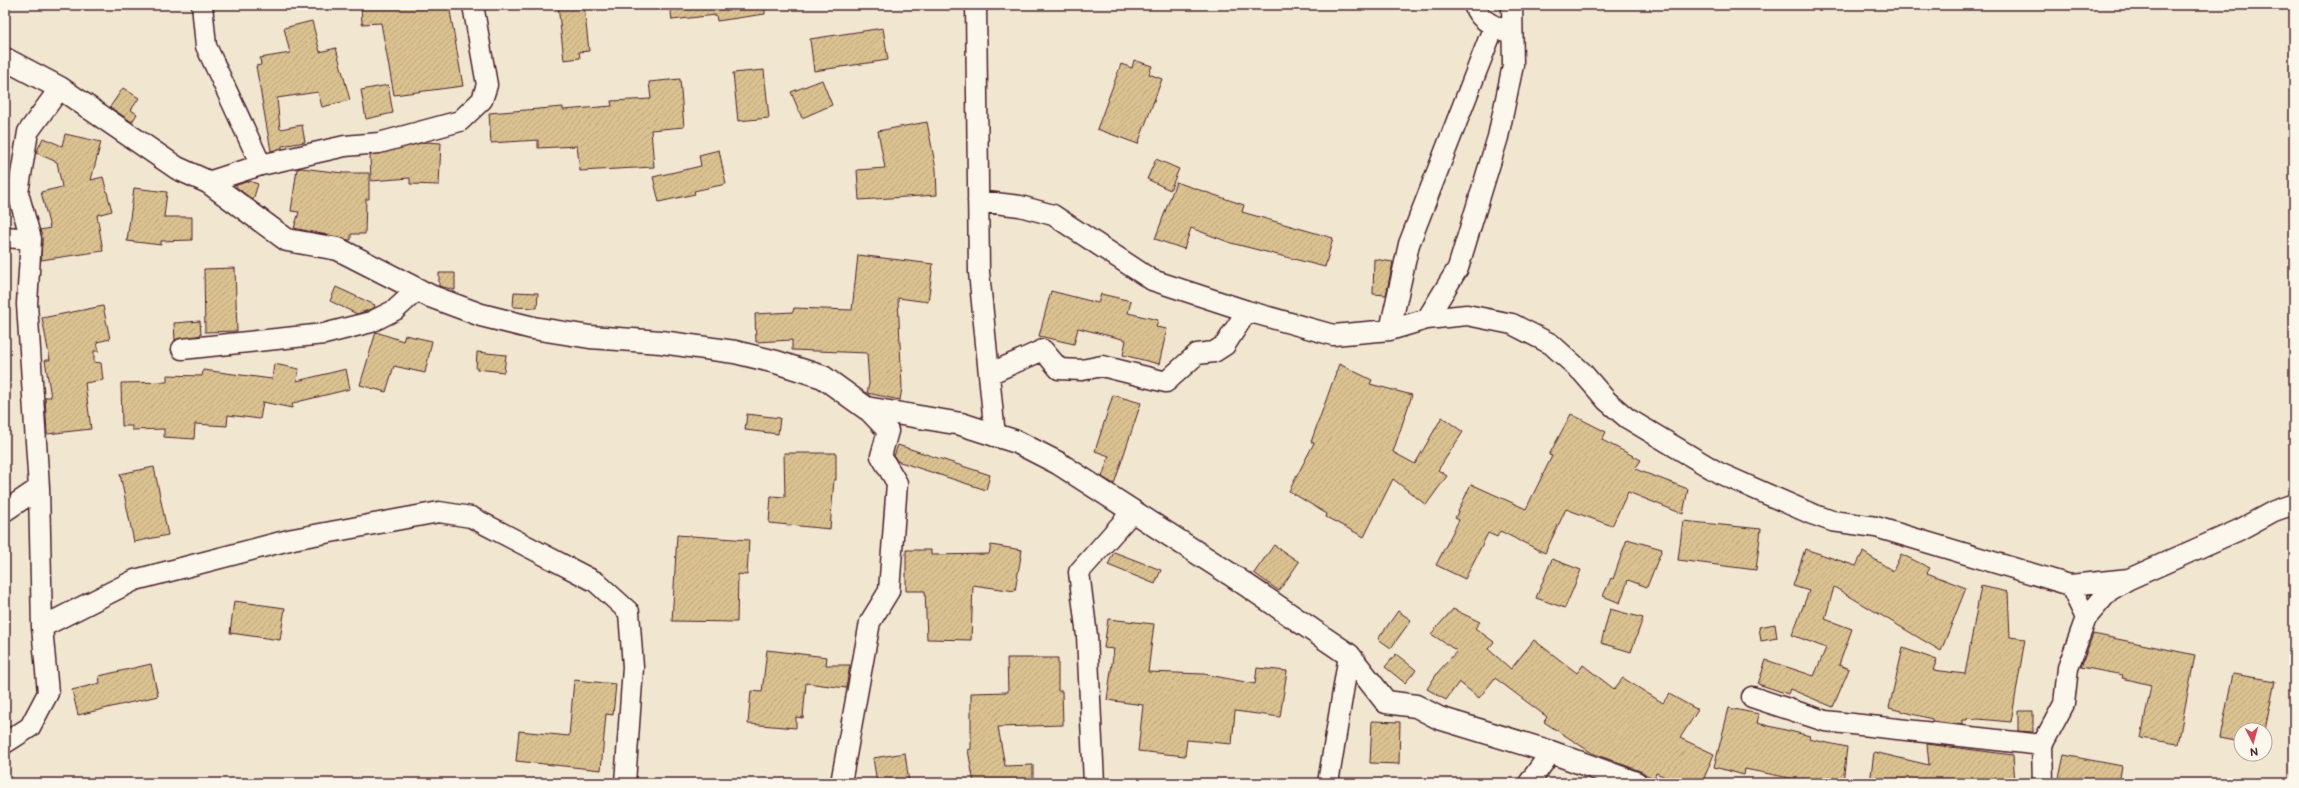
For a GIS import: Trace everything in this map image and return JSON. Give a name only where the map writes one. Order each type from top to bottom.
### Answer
[{"type":"street","points":[[202,5],[206,46],[261,165]]},
{"type":"street","points":[[208,182],[261,165],[345,146],[379,143],[460,121],[482,100],[487,86],[473,5]]},
{"type":"street","points":[[976,5],[979,272],[996,436]]},
{"type":"street","points":[[1474,5],[1476,11],[1486,22],[1512,35]]},
{"type":"street","points":[[1427,319],[1458,268],[1498,137],[1513,65],[1512,5]]},
{"type":"street","points":[[1390,330],[1409,244],[1494,26]]},
{"type":"street","points":[[5,59],[60,88],[177,168],[208,182],[288,240],[338,249],[417,290],[482,315],[533,328],[590,337],[661,342],[735,352],[776,362],[823,377],[866,408],[888,431],[881,456],[897,483],[889,591],[870,622],[841,783]]},
{"type":"street","points":[[5,743],[30,727],[48,693],[42,627],[39,488],[27,304],[31,239],[18,194],[28,132],[60,88]]},
{"type":"street","points":[[978,201],[1020,206],[1053,215],[1152,280],[1247,311],[1333,335],[1390,330],[1427,319],[1467,315],[1512,324],[1551,344],[1582,372],[1608,401],[1627,418],[1719,473],[1812,514],[1832,521],[1876,527],[2070,585],[2129,579]]},
{"type":"street","points":[[5,237],[31,239]]},
{"type":"street","points":[[182,348],[324,334],[371,322],[395,310],[417,290]]},
{"type":"street","points":[[989,374],[1043,350],[1059,369],[1082,370],[1102,366],[1166,382],[1197,354],[1214,352],[1225,345],[1247,311]]},
{"type":"street","points":[[866,408],[961,424],[1017,442],[1058,463],[1230,574],[1348,655],[1386,702],[1416,706],[1440,718],[1551,752],[1636,783]]},
{"type":"street","points":[[5,511],[39,488]]},
{"type":"street","points":[[2044,783],[2042,745],[2064,704],[2068,668],[2086,618],[2109,591],[2129,579],[2239,530],[2274,511],[2294,504]]},
{"type":"street","points":[[1094,783],[1087,636],[1079,572],[1133,511]]},
{"type":"street","points":[[42,627],[135,580],[293,539],[440,512],[471,517],[596,582],[629,612],[633,667],[625,783]]},
{"type":"street","points":[[2070,585],[2086,618]]},
{"type":"street","points":[[1328,783],[1348,655]]},
{"type":"street","points":[[1752,697],[1825,721],[2042,745]]},
{"type":"street","points":[[1529,783],[1551,752]]},
{"type":"building","points":[[361,5],[449,5],[463,86],[394,95],[381,23],[362,24]]},
{"type":"building","points":[[558,5],[584,5],[589,51],[579,52],[580,58],[564,60]]},
{"type":"building","points":[[670,5],[765,5],[765,14],[717,21],[716,15],[672,20]]},
{"type":"building","points":[[312,21],[320,52],[336,48],[350,100],[322,107],[318,92],[277,98],[280,129],[302,125],[305,142],[282,146],[282,148],[271,151],[256,66],[261,65],[260,58],[290,53],[284,28]]},
{"type":"building","points":[[883,28],[888,60],[814,71],[810,39]]},
{"type":"building","points":[[1134,60],[1152,66],[1149,74],[1162,79],[1138,144],[1097,129],[1121,64],[1132,68]]},
{"type":"building","points":[[764,70],[769,118],[738,121],[733,73]]},
{"type":"building","points":[[680,79],[684,127],[651,130],[654,167],[580,171],[577,146],[538,148],[538,140],[491,143],[489,113],[563,107],[563,110],[612,106],[611,101],[651,99],[649,82]]},
{"type":"building","points":[[822,80],[832,105],[802,118],[791,92]]},
{"type":"building","points":[[388,85],[393,113],[366,119],[361,90]]},
{"type":"building","points":[[123,88],[139,98],[131,110],[137,114],[132,122],[110,107]]},
{"type":"building","points":[[927,122],[936,169],[937,195],[859,200],[857,170],[885,168],[878,131]]},
{"type":"building","points":[[65,134],[101,142],[91,180],[103,177],[112,211],[97,215],[103,251],[41,260],[42,240],[40,230],[50,228],[41,192],[62,187],[57,162],[36,153],[43,138],[62,146]]},
{"type":"building","points":[[425,142],[441,143],[439,185],[410,184],[410,178],[371,181],[370,155]]},
{"type":"building","points":[[719,150],[726,184],[694,191],[695,194],[659,202],[653,177],[701,166],[699,155]]},
{"type":"building","points":[[1156,159],[1179,169],[1170,190],[1147,179]]},
{"type":"building","points":[[301,168],[343,173],[369,173],[369,199],[366,199],[365,234],[351,234],[351,240],[348,240],[294,228],[299,212],[291,211],[297,169]]},
{"type":"building","points":[[249,181],[258,184],[253,200],[236,187],[237,185]]},
{"type":"building","points":[[1176,182],[1244,205],[1242,212],[1333,238],[1325,267],[1231,243],[1191,228],[1184,249],[1155,239]]},
{"type":"building","points":[[134,188],[167,192],[164,217],[192,217],[192,240],[161,241],[161,245],[127,241]]},
{"type":"building","points":[[858,255],[933,264],[928,302],[898,298],[902,388],[900,400],[867,393],[869,384],[867,353],[792,350],[792,340],[756,342],[755,314],[793,312],[794,308],[852,310]]},
{"type":"building","points":[[1374,259],[1393,262],[1386,295],[1373,294]]},
{"type":"building","points":[[235,268],[237,331],[205,332],[204,269]]},
{"type":"building","points":[[439,273],[455,273],[455,290],[439,286]]},
{"type":"building","points":[[336,287],[375,305],[374,308],[357,314],[330,301]]},
{"type":"building","points":[[1051,291],[1098,303],[1101,294],[1131,301],[1128,313],[1158,320],[1156,327],[1167,329],[1159,364],[1123,355],[1126,340],[1078,328],[1074,344],[1039,336]]},
{"type":"building","points":[[514,292],[538,293],[537,308],[513,307]]},
{"type":"building","points":[[103,306],[110,339],[97,342],[99,351],[94,351],[94,362],[101,363],[103,380],[85,383],[91,429],[47,434],[45,397],[51,397],[45,360],[50,360],[42,318]]},
{"type":"building","points":[[200,321],[201,335],[175,340],[174,323]]},
{"type":"building","points":[[376,332],[403,341],[405,335],[432,341],[425,373],[394,366],[386,392],[360,385]]},
{"type":"building","points":[[477,352],[506,355],[504,372],[476,369]]},
{"type":"building","points":[[274,364],[299,369],[297,381],[346,369],[350,389],[293,403],[292,408],[263,402],[260,419],[228,415],[227,426],[195,424],[194,439],[164,437],[164,429],[132,430],[132,426],[122,426],[121,383],[167,382],[167,375],[202,376],[203,370],[272,379]]},
{"type":"building","points":[[1339,364],[1372,380],[1370,384],[1412,395],[1393,452],[1415,464],[1442,417],[1463,432],[1438,470],[1447,476],[1426,505],[1393,479],[1364,537],[1326,517],[1327,514],[1289,491],[1314,443],[1311,442]]},
{"type":"building","points":[[1113,395],[1141,403],[1114,484],[1102,477],[1109,456],[1095,451]]},
{"type":"building","points":[[747,414],[780,418],[778,434],[745,430]]},
{"type":"building","points":[[1571,414],[1606,432],[1602,440],[1641,460],[1635,469],[1688,489],[1683,514],[1628,492],[1612,526],[1566,509],[1545,553],[1500,531],[1497,537],[1488,533],[1465,579],[1436,565],[1459,520],[1455,518],[1471,484],[1526,509],[1552,456],[1549,455]]},
{"type":"building","points":[[898,445],[990,475],[986,490],[897,461],[894,456]]},
{"type":"building","points":[[784,453],[836,453],[836,480],[834,480],[830,529],[769,523],[771,496],[785,497]]},
{"type":"building","points":[[154,467],[168,535],[134,542],[120,474]]},
{"type":"building","points":[[1683,521],[1761,529],[1756,570],[1678,560]]},
{"type":"building","points":[[677,535],[749,540],[747,575],[738,574],[737,622],[672,621]]},
{"type":"building","points":[[1627,539],[1662,549],[1647,587],[1628,580],[1620,603],[1603,596],[1611,578],[1613,579]]},
{"type":"building","points":[[991,545],[1022,550],[1015,591],[973,585],[971,640],[927,639],[925,591],[906,591],[906,550],[931,550],[931,555],[989,554]]},
{"type":"building","points":[[1274,545],[1299,562],[1279,591],[1254,573]]},
{"type":"building","points":[[1805,549],[1856,566],[1863,552],[1893,571],[1901,554],[1930,568],[1927,573],[1966,588],[1941,651],[1834,587],[1825,619],[1852,629],[1839,665],[1849,669],[1833,707],[1790,689],[1788,694],[1758,684],[1766,660],[1814,676],[1826,648],[1792,635],[1809,591],[1793,586]]},
{"type":"building","points":[[1114,552],[1161,570],[1155,584],[1108,565]]},
{"type":"building","points":[[1552,559],[1581,570],[1565,608],[1536,598]]},
{"type":"building","points":[[1981,586],[2008,592],[2010,637],[2025,639],[2011,722],[1967,718],[1967,720],[1962,720],[1962,725],[1932,721],[1932,719],[1889,708],[1903,648],[1937,660],[1933,670],[1965,674]]},
{"type":"building","points":[[234,601],[285,608],[280,640],[230,633]]},
{"type":"building","points":[[1453,609],[1480,622],[1475,628],[1494,642],[1488,649],[1511,669],[1534,640],[1577,673],[1583,665],[1614,689],[1623,678],[1663,703],[1669,694],[1698,710],[1680,738],[1714,754],[1702,783],[1679,783],[1656,773],[1654,779],[1640,771],[1592,753],[1544,722],[1547,717],[1495,678],[1479,698],[1459,682],[1446,700],[1427,689],[1438,672],[1457,651],[1431,634]]},
{"type":"building","points":[[1610,609],[1643,618],[1631,652],[1601,643]]},
{"type":"building","points":[[1398,611],[1411,620],[1391,648],[1378,639]]},
{"type":"building","points":[[1108,619],[1154,624],[1148,672],[1204,674],[1255,684],[1257,668],[1287,671],[1280,717],[1235,711],[1232,744],[1187,740],[1185,756],[1138,751],[1143,705],[1107,700],[1114,649],[1104,648]]},
{"type":"building","points":[[1775,624],[1777,638],[1761,641],[1759,627]]},
{"type":"building","points":[[2093,634],[2195,655],[2178,744],[2141,738],[2151,685],[2122,678],[2123,675],[2081,667]]},
{"type":"building","points":[[767,650],[827,657],[826,665],[850,665],[846,688],[806,683],[803,718],[796,717],[796,728],[748,724],[751,691],[762,692]]},
{"type":"building","points":[[1396,654],[1416,670],[1405,683],[1385,667]]},
{"type":"building","points":[[1007,658],[1058,658],[1058,691],[1062,691],[1063,725],[998,727],[1005,766],[1033,765],[1033,783],[974,783],[968,750],[971,749],[971,693],[1008,692]]},
{"type":"building","points":[[151,664],[158,696],[78,715],[72,690],[100,683],[99,676]]},
{"type":"building","points":[[2233,674],[2275,681],[2267,722],[2233,722],[2233,740],[2220,738]]},
{"type":"building","points":[[574,680],[616,684],[613,715],[606,714],[601,770],[516,761],[519,731],[569,736]]},
{"type":"building","points":[[1729,708],[1759,714],[1757,723],[1810,736],[1809,739],[1847,747],[1843,783],[1814,783],[1745,769],[1744,775],[1714,767]]},
{"type":"building","points":[[2018,711],[2033,711],[2033,732],[2018,731]]},
{"type":"building","points":[[1372,721],[1400,722],[1399,764],[1370,763]]},
{"type":"building","points":[[1927,744],[2013,755],[2015,783],[1870,783],[1874,752],[1929,765]]},
{"type":"building","points":[[905,753],[909,783],[877,783],[873,758]]},
{"type":"building","points":[[2064,755],[2122,766],[2119,783],[2058,783]]}]
